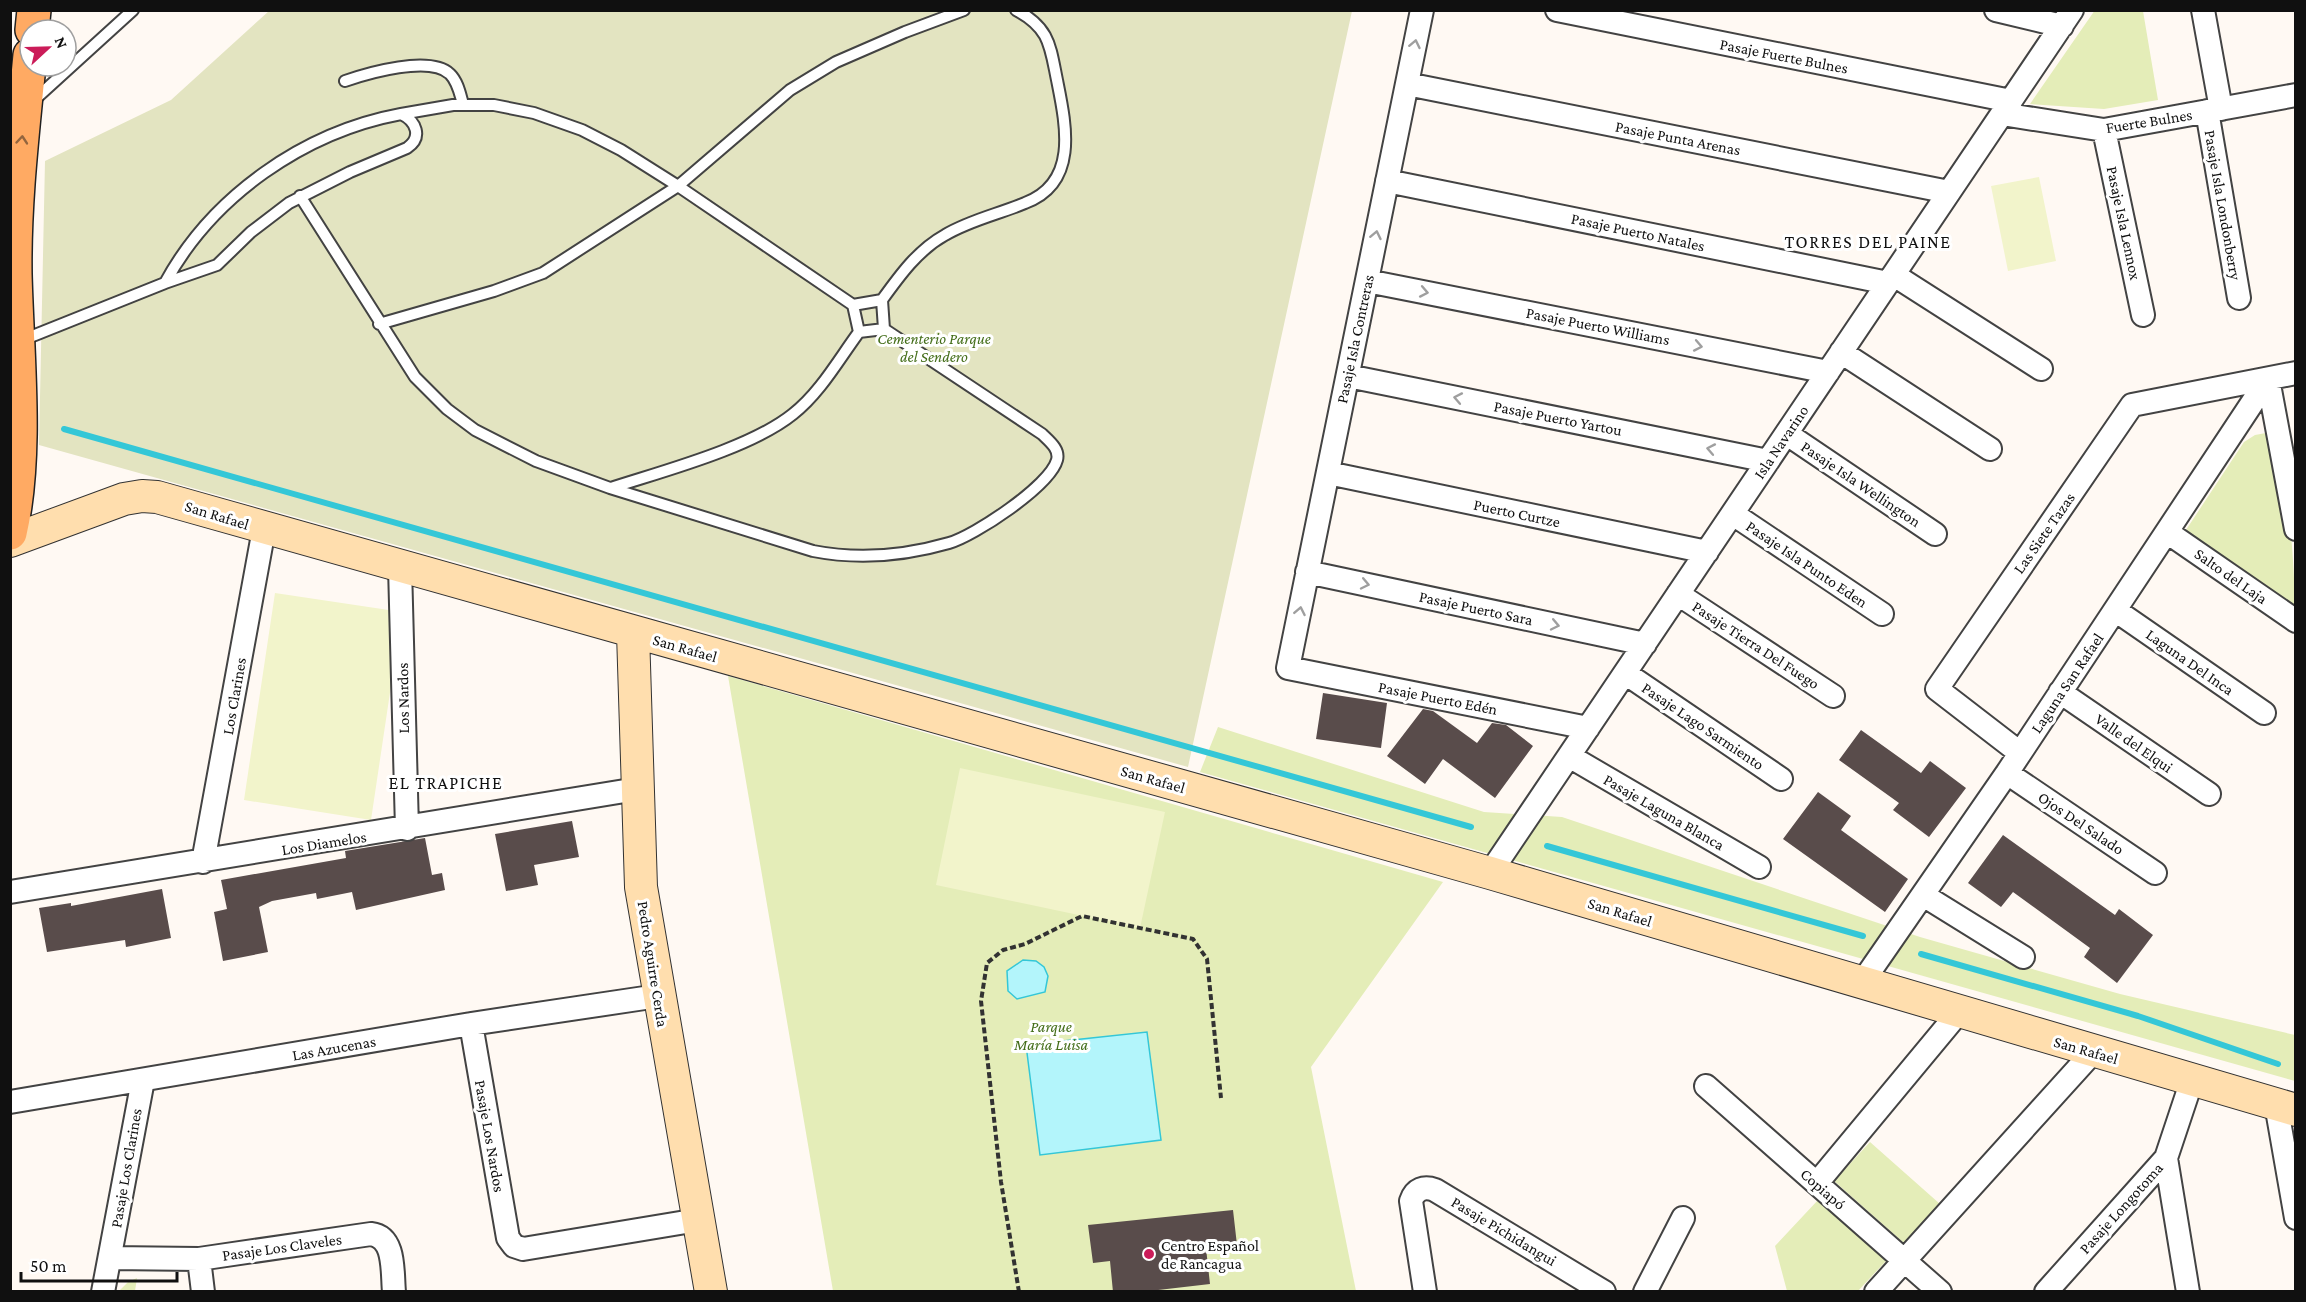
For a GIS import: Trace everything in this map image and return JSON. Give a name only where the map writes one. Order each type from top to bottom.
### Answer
[{"type":"main road","points":[[10,533],[18,482],[15,271],[19,173],[28,78]]},
{"type":"street","name":"Pasaje Isla Contreras","points":[[1288,668],[1422,10]]},
{"type":"street","name":"Pasaje Fuerte Bulnes","points":[[1557,10],[2007,107]]},
{"type":"street","points":[[1996,10],[2067,18]]},
{"type":"street","name":"Pasaje Isla Londonberry","points":[[2203,10],[2239,298]]},
{"type":"street","name":"Isla Navarino","points":[[1490,873],[2067,18]]},
{"type":"street","name":"Pasaje Punta Arenas","points":[[1407,84],[1949,192]]},
{"type":"street","name":"Fuerte Bulnes","points":[[2007,107],[2104,130],[2295,95]]},
{"type":"street","name":"Pasaje Isla Lennox","points":[[2104,130],[2143,315]]},
{"type":"street","name":"Pasaje Puerto Natales","points":[[1387,181],[1891,279]]},
{"type":"street","points":[[1891,279],[2041,369]]},
{"type":"street","name":"Pasaje Puerto Williams","points":[[1367,281],[1828,372]]},
{"type":"street","points":[[1841,352],[1990,449]]},
{"type":"street","points":[[2295,373],[2268,379],[2290,474],[2295,529]]},
{"type":"street","name":"Pasaje Puerto Yartou","points":[[1348,376],[1768,461]]},
{"type":"street","name":"Laguna San Rafael","points":[[1861,984],[2007,773],[2268,379]]},
{"type":"street","name":"Las Siete Tazas","points":[[2020,753],[1937,689],[2132,405],[2268,379]]},
{"type":"street","name":"Pasaje Isla Wellington","points":[[1786,434],[1935,534]]},
{"type":"street","name":"Puerto Curtze","points":[[1328,473],[1707,552]]},
{"type":"street","name":"San Rafael","points":[[10,541],[62,520],[142,496],[157,497],[1490,873],[1861,984],[2286,1107]]},
{"type":"street","name":"Pasaje Isla Punto Eden","points":[[1733,514],[1882,614]]},
{"type":"street","name":"Los Clarines","points":[[203,862],[264,529]]},
{"type":"street","name":"Salto del Laja","points":[[2168,532],[2295,621]]},
{"type":"street","name":"Los Nardos","points":[[400,567],[406,829]]},
{"type":"street","name":"Pasaje Puerto Sara","points":[[1308,572],[1645,644]]},
{"type":"street","name":"Pasaje Tierra Del Fuego","points":[[1678,594],[1833,696]]},
{"type":"street","name":"Laguna Del Inca","points":[[2115,610],[2264,713]]},
{"type":"street","name":"Pedro Aguirre Cerda","points":[[633,633],[641,887],[658,996],[711,1292]]},
{"type":"street","name":"Pasaje Puerto Edén","points":[[1288,668],[1588,728]]},
{"type":"street","name":"Pasaje Lago Sarmiento","points":[[1625,673],[1781,778]]},
{"type":"street","name":"Valle del Elqui","points":[[2060,692],[2209,794]]},
{"type":"street","name":"Pasaje Laguna Blanca","points":[[1569,756],[1759,867]]},
{"type":"street","name":"Ojos Del Salado","points":[[2007,773],[2155,873]]},
{"type":"street","name":"Los Diamelos","points":[[10,892],[406,829],[637,789]]},
{"type":"street","points":[[1923,895],[2023,957]]},
{"type":"street","name":"Las Azucenas","points":[[10,1102],[471,1024],[658,996]]},
{"type":"street","points":[[1816,1183],[1959,1012]]},
{"type":"street","name":"Pasaje Los Nardos","points":[[471,1024],[508,1238],[514,1246],[523,1249],[698,1220]]},
{"type":"street","points":[[1876,1292],[2093,1052]]},
{"type":"street","name":"Pasaje Los Clarines","points":[[104,1292],[143,1080]]},
{"type":"street","name":"Pasaje Longotoma","points":[[2046,1292],[2166,1158],[2192,1080]]},
{"type":"street","name":"Copiapó","points":[[1706,1086],[1940,1292]]},
{"type":"street","points":[[2286,1107],[2295,1218]]},
{"type":"street","points":[[2166,1158],[2188,1292]]},
{"type":"street","name":"Pasaje Pichidangui","points":[[1425,1292],[1411,1206],[1416,1192],[1425,1188],[1435,1190],[1604,1292]]},
{"type":"street","points":[[1645,1292],[1683,1218]]},
{"type":"street","name":"Pasaje Los Claveles","points":[[110,1258],[199,1259],[371,1234],[382,1237],[389,1246],[394,1292]]},
{"type":"street","points":[[199,1259],[203,1292]]},
{"type":"lane","points":[[25,107],[133,10]]},
{"type":"lane","points":[[379,324],[494,291],[543,273],[678,186],[790,90],[836,62],[905,32],[964,10]]},
{"type":"lane","points":[[884,328],[882,300],[906,268],[932,244],[972,222],[1037,198],[1048,190],[1062,170],[1065,132],[1050,47],[1043,29],[1016,10]]},
{"type":"lane","points":[[345,81],[386,69],[434,67],[444,70],[454,79],[463,104]]},
{"type":"lane","points":[[165,283],[202,230],[236,195],[269,168],[338,132],[401,114],[463,104],[514,108],[560,121],[603,140],[678,186],[853,306],[859,332]]},
{"type":"lane","points":[[16,343],[165,283],[210,269],[269,217],[300,196],[412,145],[417,136],[416,127],[412,121],[401,114]]},
{"type":"lane","points":[[300,196],[379,324],[415,377],[430,394],[468,425],[515,452],[610,488],[780,541],[840,556],[901,554],[970,536],[1009,509],[1052,470],[1058,459],[1054,446],[1042,434],[884,328],[859,332],[813,394],[793,414],[748,439],[709,455],[610,488]]},
{"type":"lane","points":[[853,306],[882,300]]},
{"type":"path","points":[[1019,1292],[1001,1182],[981,1001],[987,963],[1003,950],[1026,944],[1082,916],[1193,939],[1207,959],[1221,1098]]},
{"type":"green space","points":[[2095,10],[2143,11],[2158,100],[2104,109],[2030,104]]},
{"type":"green space","name":"Cementerio Parque del Sendero","points":[[269,11],[1352,11],[1188,767],[39,445],[45,161],[171,100]]},
{"type":"green space","points":[[2039,177],[2056,261],[2008,271],[1991,186]]},
{"type":"green space","points":[[2266,433],[2274,447],[2285,491],[2292,545],[2295,611],[2182,536],[2244,442],[2255,435]]},
{"type":"green space","points":[[275,593],[402,612],[371,820],[244,800]]},
{"type":"green space","name":"Parque María Luisa","points":[[728,676],[1443,882],[1311,1067],[1356,1291],[833,1291]]},
{"type":"green space","points":[[1218,727],[1484,812],[1562,817],[1920,937],[2120,994],[2295,1035],[2295,1081],[1200,772]]},
{"type":"green space","points":[[960,768],[1165,812],[1140,928],[936,885]]},
{"type":"green space","points":[[1870,1142],[1940,1204],[1905,1244],[1834,1181]]},
{"type":"green space","points":[[1818,1200],[1886,1261],[1858,1291],[1787,1291],[1775,1246]]},
{"type":"green space","points":[[137,1278],[135,1291],[119,1291],[128,1282]]},
{"type":"water","points":[[1023,960],[1036,961],[1044,967],[1048,976],[1045,992],[1017,999],[1008,991],[1007,971]]},
{"type":"water","points":[[1147,1032],[1161,1140],[1040,1155],[1026,1045]]},
{"type":"building","points":[[1323,693],[1387,703],[1381,748],[1316,739]]},
{"type":"building","points":[[1423,709],[1433,711],[1477,743],[1492,723],[1506,725],[1533,746],[1495,798],[1443,759],[1425,784],[1387,756]]},
{"type":"building","points":[[1861,730],[1921,773],[1930,761],[1966,788],[1929,837],[1893,810],[1899,803],[1839,760]]},
{"type":"building","points":[[1818,792],[1851,816],[1841,830],[1908,879],[1885,912],[1783,839]]},
{"type":"building","points":[[572,821],[579,857],[534,865],[538,885],[506,891],[495,834]]},
{"type":"building","points":[[2003,835],[2115,915],[2119,909],[2153,935],[2117,983],[2084,957],[2090,948],[2013,892],[2001,907],[1968,883]]},
{"type":"building","points":[[425,838],[432,875],[442,873],[445,890],[356,910],[352,892],[317,899],[316,893],[272,901],[259,907],[268,952],[223,961],[214,912],[227,909],[221,880],[346,858],[345,851]]},
{"type":"building","points":[[162,889],[171,938],[126,947],[125,940],[47,952],[39,908],[71,903],[71,906]]},
{"type":"building","name":"Centro Español de Rancagua","points":[[1233,1210],[1237,1245],[1206,1248],[1210,1284],[1141,1292],[1113,1292],[1110,1261],[1093,1263],[1088,1225]]},
{"type":"waterway","points":[[64,429],[1471,827]]},
{"type":"waterway","points":[[1547,846],[1863,936]]},
{"type":"waterway","points":[[1921,954],[2138,1016],[2278,1064]]},
{"type":"place","name":"Centro Español de Rancagua","points":[[1149,1254]]},
{"type":"district","name":"TORRES DEL PAINE","points":[[1868,242]]},
{"type":"district","name":"EL TRAPICHE","points":[[446,783]]}]
